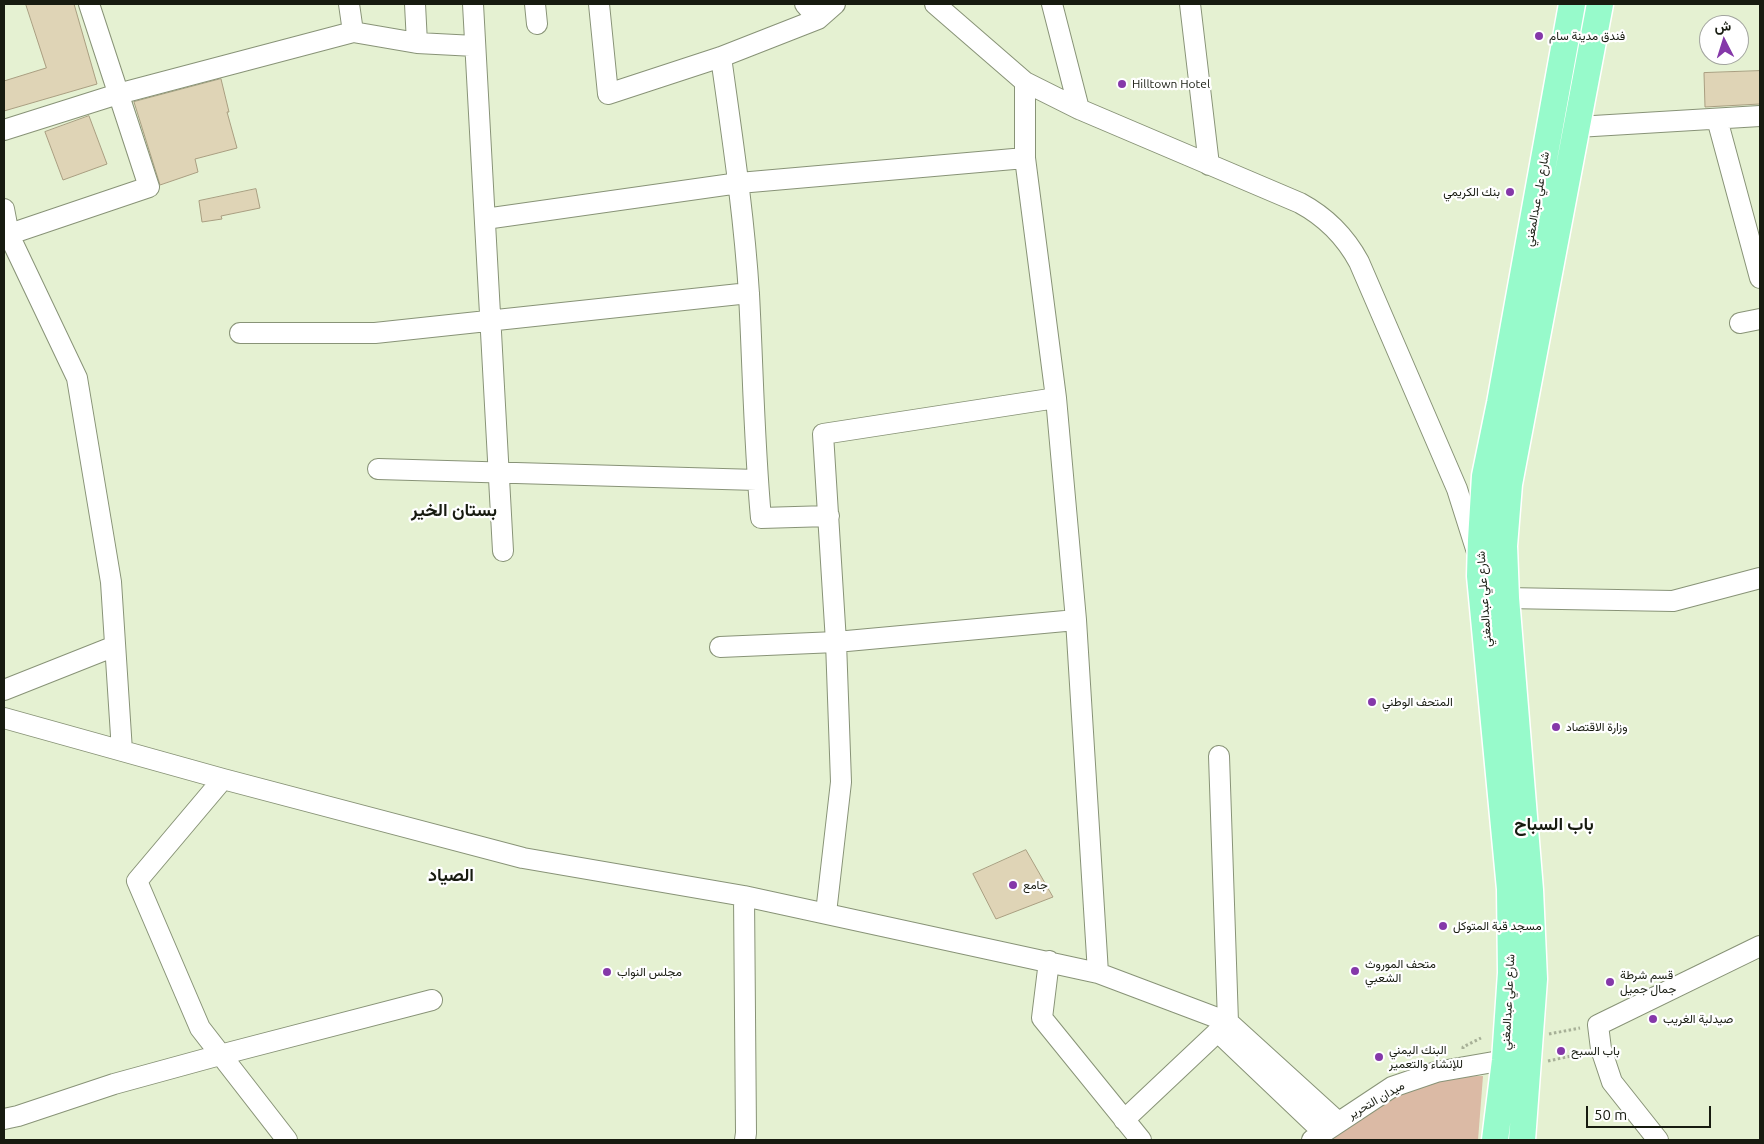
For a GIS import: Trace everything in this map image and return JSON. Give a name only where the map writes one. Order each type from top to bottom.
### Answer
[{"type":"main road","name":"شارع علي عبدالمغني","points":[[1496,1140],[1516,1063],[1529,1037],[1534,979],[1530,890],[1506,598],[1504,546],[1497,480],[1500,403],[1572,4]]},
{"type":"main road","name":"شارع علي عبدالمغني","points":[[1522,1140],[1516,1063],[1510,889],[1480,564],[1480,540],[1497,480],[1577,126],[1600,4]]},
{"type":"street","points":[[7,235],[149,187],[89,4]]},
{"type":"street","points":[[350,4],[353,32]]},
{"type":"street","points":[[414,4],[417,43]]},
{"type":"street","points":[[473,4],[503,551]]},
{"type":"street","points":[[535,4],[538,24]]},
{"type":"street","points":[[598,4],[608,94],[721,57],[818,19],[835,4]]},
{"type":"street","points":[[805,4],[818,19]]},
{"type":"street","points":[[935,4],[1025,82],[1079,109],[1312,210],[1335,227],[1352,249],[1359,262],[1457,489],[1480,564]]},
{"type":"street","points":[[1052,4],[1079,109]]},
{"type":"street","points":[[1190,4],[1209,165]]},
{"type":"street","points":[[4,130],[118,94],[353,32],[417,43],[476,46]]},
{"type":"street","points":[[721,57],[739,183],[749,293],[757,480],[761,518],[829,516]]},
{"type":"street","points":[[1025,82],[1025,158],[1056,398],[1076,620],[1098,973]]},
{"type":"street","points":[[1577,126],[1760,116]]},
{"type":"street","points":[[1717,119],[1760,278]]},
{"type":"street","points":[[485,219],[739,183],[1025,158]]},
{"type":"street","points":[[4,209],[7,235],[77,378],[111,582],[122,751]]},
{"type":"street","points":[[240,332],[375,333],[749,293]]},
{"type":"street","points":[[1740,323],[1760,319]]},
{"type":"street","points":[[826,913],[841,782],[836,642],[823,434],[1056,398]]},
{"type":"street","points":[[378,469],[757,480]]},
{"type":"street","points":[[1506,598],[1673,601],[1760,578]]},
{"type":"street","points":[[720,647],[836,642],[1076,620]]},
{"type":"street","points":[[4,690],[115,646]]},
{"type":"street","points":[[4,718],[223,779],[523,858],[744,896],[1098,973],[1223,1027],[1324,1131]]},
{"type":"street","points":[[1124,1120],[1223,1027],[1218,756]]},
{"type":"street","points":[[223,779],[137,881],[200,1028],[288,1140]]},
{"type":"street","points":[[744,896],[745,1140]]},
{"type":"street","points":[[1658,1140],[1612,1082],[1601,1049],[1596,1026],[1760,946]]},
{"type":"street","points":[[1049,961],[1042,1018],[1141,1140]]},
{"type":"street","points":[[4,1119],[114,1084],[432,1000]]},
{"type":"street","name":"ميدان التحرير","points":[[1324,1131],[1392,1087],[1414,1079],[1458,1068],[1516,1063]]},
{"type":"path","points":[[1529,1037],[1596,1026]]},
{"type":"path","points":[[1562,1029],[1596,1026]]},
{"type":"path","points":[[1463,1047],[1481,1038]]},
{"type":"path","points":[[1516,1063],[1601,1049]]},
{"type":"shaded area","points":[[1483,1076],[1478,1140],[1329,1140],[1390,1094],[1437,1077]]},
{"type":"building","points":[[26,4],[74,4],[97,84],[4,111],[4,81],[46,68]]},
{"type":"building","points":[[1760,71],[1760,104],[1705,107],[1704,73]]},
{"type":"building","points":[[221,79],[229,112],[227,112],[237,148],[195,159],[198,172],[160,185],[134,102]]},
{"type":"building","points":[[89,116],[107,164],[63,180],[45,132]]},
{"type":"building","points":[[256,189],[260,208],[221,216],[222,219],[202,222],[199,201]]},
{"type":"building","name":"جامع","points":[[1026,850],[1053,897],[996,919],[973,874]]},
{"type":"place","name":"فندق مدينة سام","points":[[1539,36]]},
{"type":"place","name":"Hilltown Hotel","points":[[1122,84]]},
{"type":"place","name":"بنك الكريمي","points":[[1510,192]]},
{"type":"place","name":"المتحف الوطني","points":[[1372,702]]},
{"type":"place","name":"وزارة الاقتصاد","points":[[1556,727]]},
{"type":"place","name":"جامع","points":[[1013,885]]},
{"type":"place","name":"مسجد قبة المتوكل","points":[[1443,926]]},
{"type":"place","name":"متحف الموروث الشعبي","points":[[1355,971]]},
{"type":"place","name":"مجلس النواب","points":[[607,972]]},
{"type":"place","name":"قسم شرطة جمال جميل","points":[[1610,982]]},
{"type":"place","name":"صيدلية الغريب","points":[[1653,1019]]},
{"type":"place","name":"باب السبح","points":[[1561,1051]]},
{"type":"place","name":"البنك اليمني للإنشاء والتعمير","points":[[1379,1057]]},
{"type":"district","name":"بستان الخير","points":[[454,510]]},
{"type":"district","name":"باب السباح","points":[[1554,824]]},
{"type":"district","name":"الصياد","points":[[451,875]]}]
